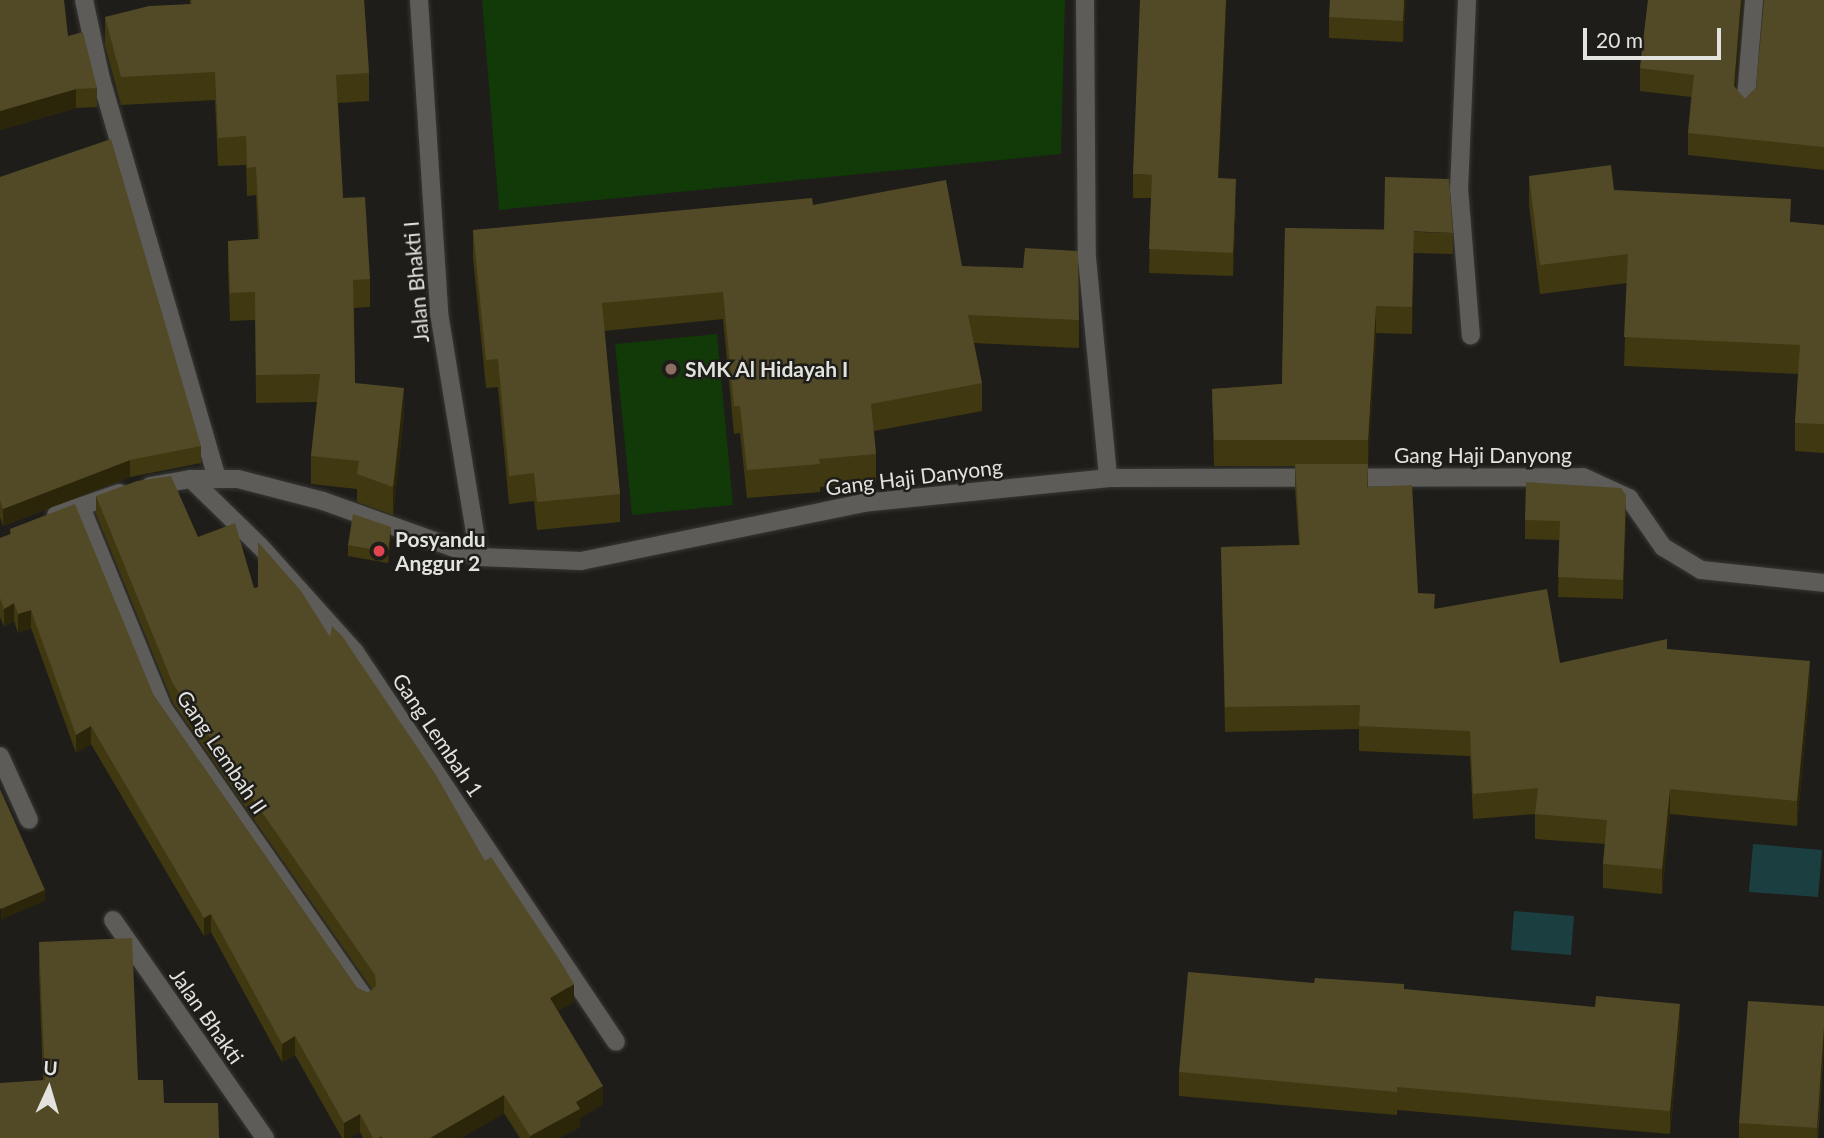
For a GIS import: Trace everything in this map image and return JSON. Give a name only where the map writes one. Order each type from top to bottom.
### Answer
[{"type":"street","points":[[84,0],[101,79],[217,479]]},
{"type":"street","name":"Jalan Bhakti I","points":[[419,0],[439,313],[479,557]]},
{"type":"street","points":[[1086,0],[1087,258],[1108,478]]},
{"type":"street","points":[[1466,0],[1459,188],[1471,336]]},
{"type":"street","points":[[1745,110],[1754,0]]},
{"type":"street","name":"Gang Haji Danyong","points":[[38,521],[134,488],[191,479],[217,479],[276,486],[479,557],[581,561],[863,503],[1108,478],[1583,477],[1629,498],[1663,547],[1701,570],[1824,583]]},
{"type":"street","name":"Gang Lembah 1","points":[[191,479],[260,546],[355,652],[616,1042]]},
{"type":"street","name":"Gang Lembah II","points":[[81,507],[163,708],[366,1000]]},
{"type":"street","points":[[0,756],[29,820]]},
{"type":"street","name":"Jalan Bhakti","points":[[113,920],[265,1138]]},
{"type":"green space","points":[[482,0],[1065,0],[1061,154],[499,210]]},
{"type":"green space","points":[[717,334],[733,505],[632,515],[615,344]]},
{"type":"water","points":[[1753,844],[1822,850],[1818,897],[1749,892]]},
{"type":"water","points":[[1514,911],[1574,916],[1571,955],[1511,950]]},
{"type":"building","points":[[0,0],[64,0],[68,36],[83,32],[97,88],[76,89],[0,111]]},
{"type":"building","points":[[191,0],[364,0],[369,73],[336,75],[343,198],[365,197],[370,279],[353,280],[355,383],[404,388],[393,487],[357,474],[359,461],[311,456],[320,374],[256,375],[255,292],[230,293],[228,241],[260,239],[256,167],[247,168],[246,136],[218,138],[215,72],[121,77],[105,17],[149,6],[192,4]]},
{"type":"building","points":[[1140,0],[1226,0],[1218,178],[1236,179],[1233,253],[1149,249],[1152,175],[1133,174]]},
{"type":"building","points":[[1330,0],[1404,0],[1403,21],[1329,17]]},
{"type":"building","points":[[1648,0],[1741,0],[1734,86],[1745,99],[1756,88],[1764,0],[1824,0],[1824,147],[1688,133],[1694,75],[1640,68]]},
{"type":"building","points":[[111,139],[201,446],[130,460],[3,509],[0,500],[0,177]]},
{"type":"building","points":[[1611,165],[1614,190],[1791,199],[1790,222],[1824,225],[1824,424],[1795,423],[1800,345],[1624,337],[1628,254],[1540,265],[1529,176]]},
{"type":"building","points":[[1385,177],[1449,179],[1453,233],[1384,230]]},
{"type":"building","name":"SMK Al Hidayah I","points":[[946,180],[962,266],[1023,268],[1025,248],[1078,251],[1079,320],[968,315],[982,383],[871,404],[876,454],[819,459],[820,464],[747,470],[740,406],[734,406],[723,292],[602,303],[620,494],[537,502],[534,473],[509,476],[498,359],[486,360],[473,230],[812,198],[813,205]]},
{"type":"building","points":[[1285,228],[1414,230],[1412,307],[1376,306],[1368,440],[1214,440],[1212,389],[1282,384]]},
{"type":"building","points":[[1295,464],[1368,464],[1367,487],[1412,485],[1418,593],[1435,594],[1434,609],[1547,589],[1560,663],[1667,639],[1667,649],[1810,661],[1797,801],[1670,789],[1662,869],[1603,864],[1607,820],[1535,814],[1538,788],[1473,794],[1470,731],[1359,726],[1360,705],[1225,707],[1221,547],[1300,545]]},
{"type":"building","points":[[171,476],[198,537],[235,523],[254,588],[258,587],[258,542],[301,591],[330,637],[332,626],[342,636],[436,775],[485,861],[491,857],[559,959],[574,984],[550,998],[603,1086],[576,1102],[580,1109],[530,1136],[504,1095],[430,1138],[373,1138],[360,1114],[344,1123],[295,1036],[282,1044],[211,914],[204,918],[91,726],[76,735],[31,610],[18,614],[14,603],[4,609],[0,598],[0,538],[11,534],[10,529],[75,504],[154,696],[357,988],[368,993],[376,986],[375,975],[173,684],[96,496],[137,481]]},
{"type":"building","points":[[1526,482],[1621,488],[1626,495],[1623,580],[1558,577],[1560,521],[1525,520]]},
{"type":"building","points":[[353,514],[391,527],[388,552],[348,545]]},
{"type":"building","points":[[0,789],[45,890],[1,909],[0,908]]},
{"type":"building","points":[[132,938],[138,1080],[163,1080],[164,1103],[218,1103],[219,1138],[0,1138],[0,1083],[45,1080],[39,942]]},
{"type":"building","points":[[1188,972],[1314,983],[1315,978],[1404,984],[1404,989],[1595,1007],[1596,996],[1680,1004],[1670,1111],[1397,1087],[1397,1092],[1179,1072]]},
{"type":"building","points":[[1748,1001],[1824,1006],[1817,1128],[1739,1123]]},
{"type":"place","name":"SMK Al Hidayah I","points":[[671,369]]},
{"type":"place","name":"Posyandu Anggur 2","points":[[379,551]]}]
